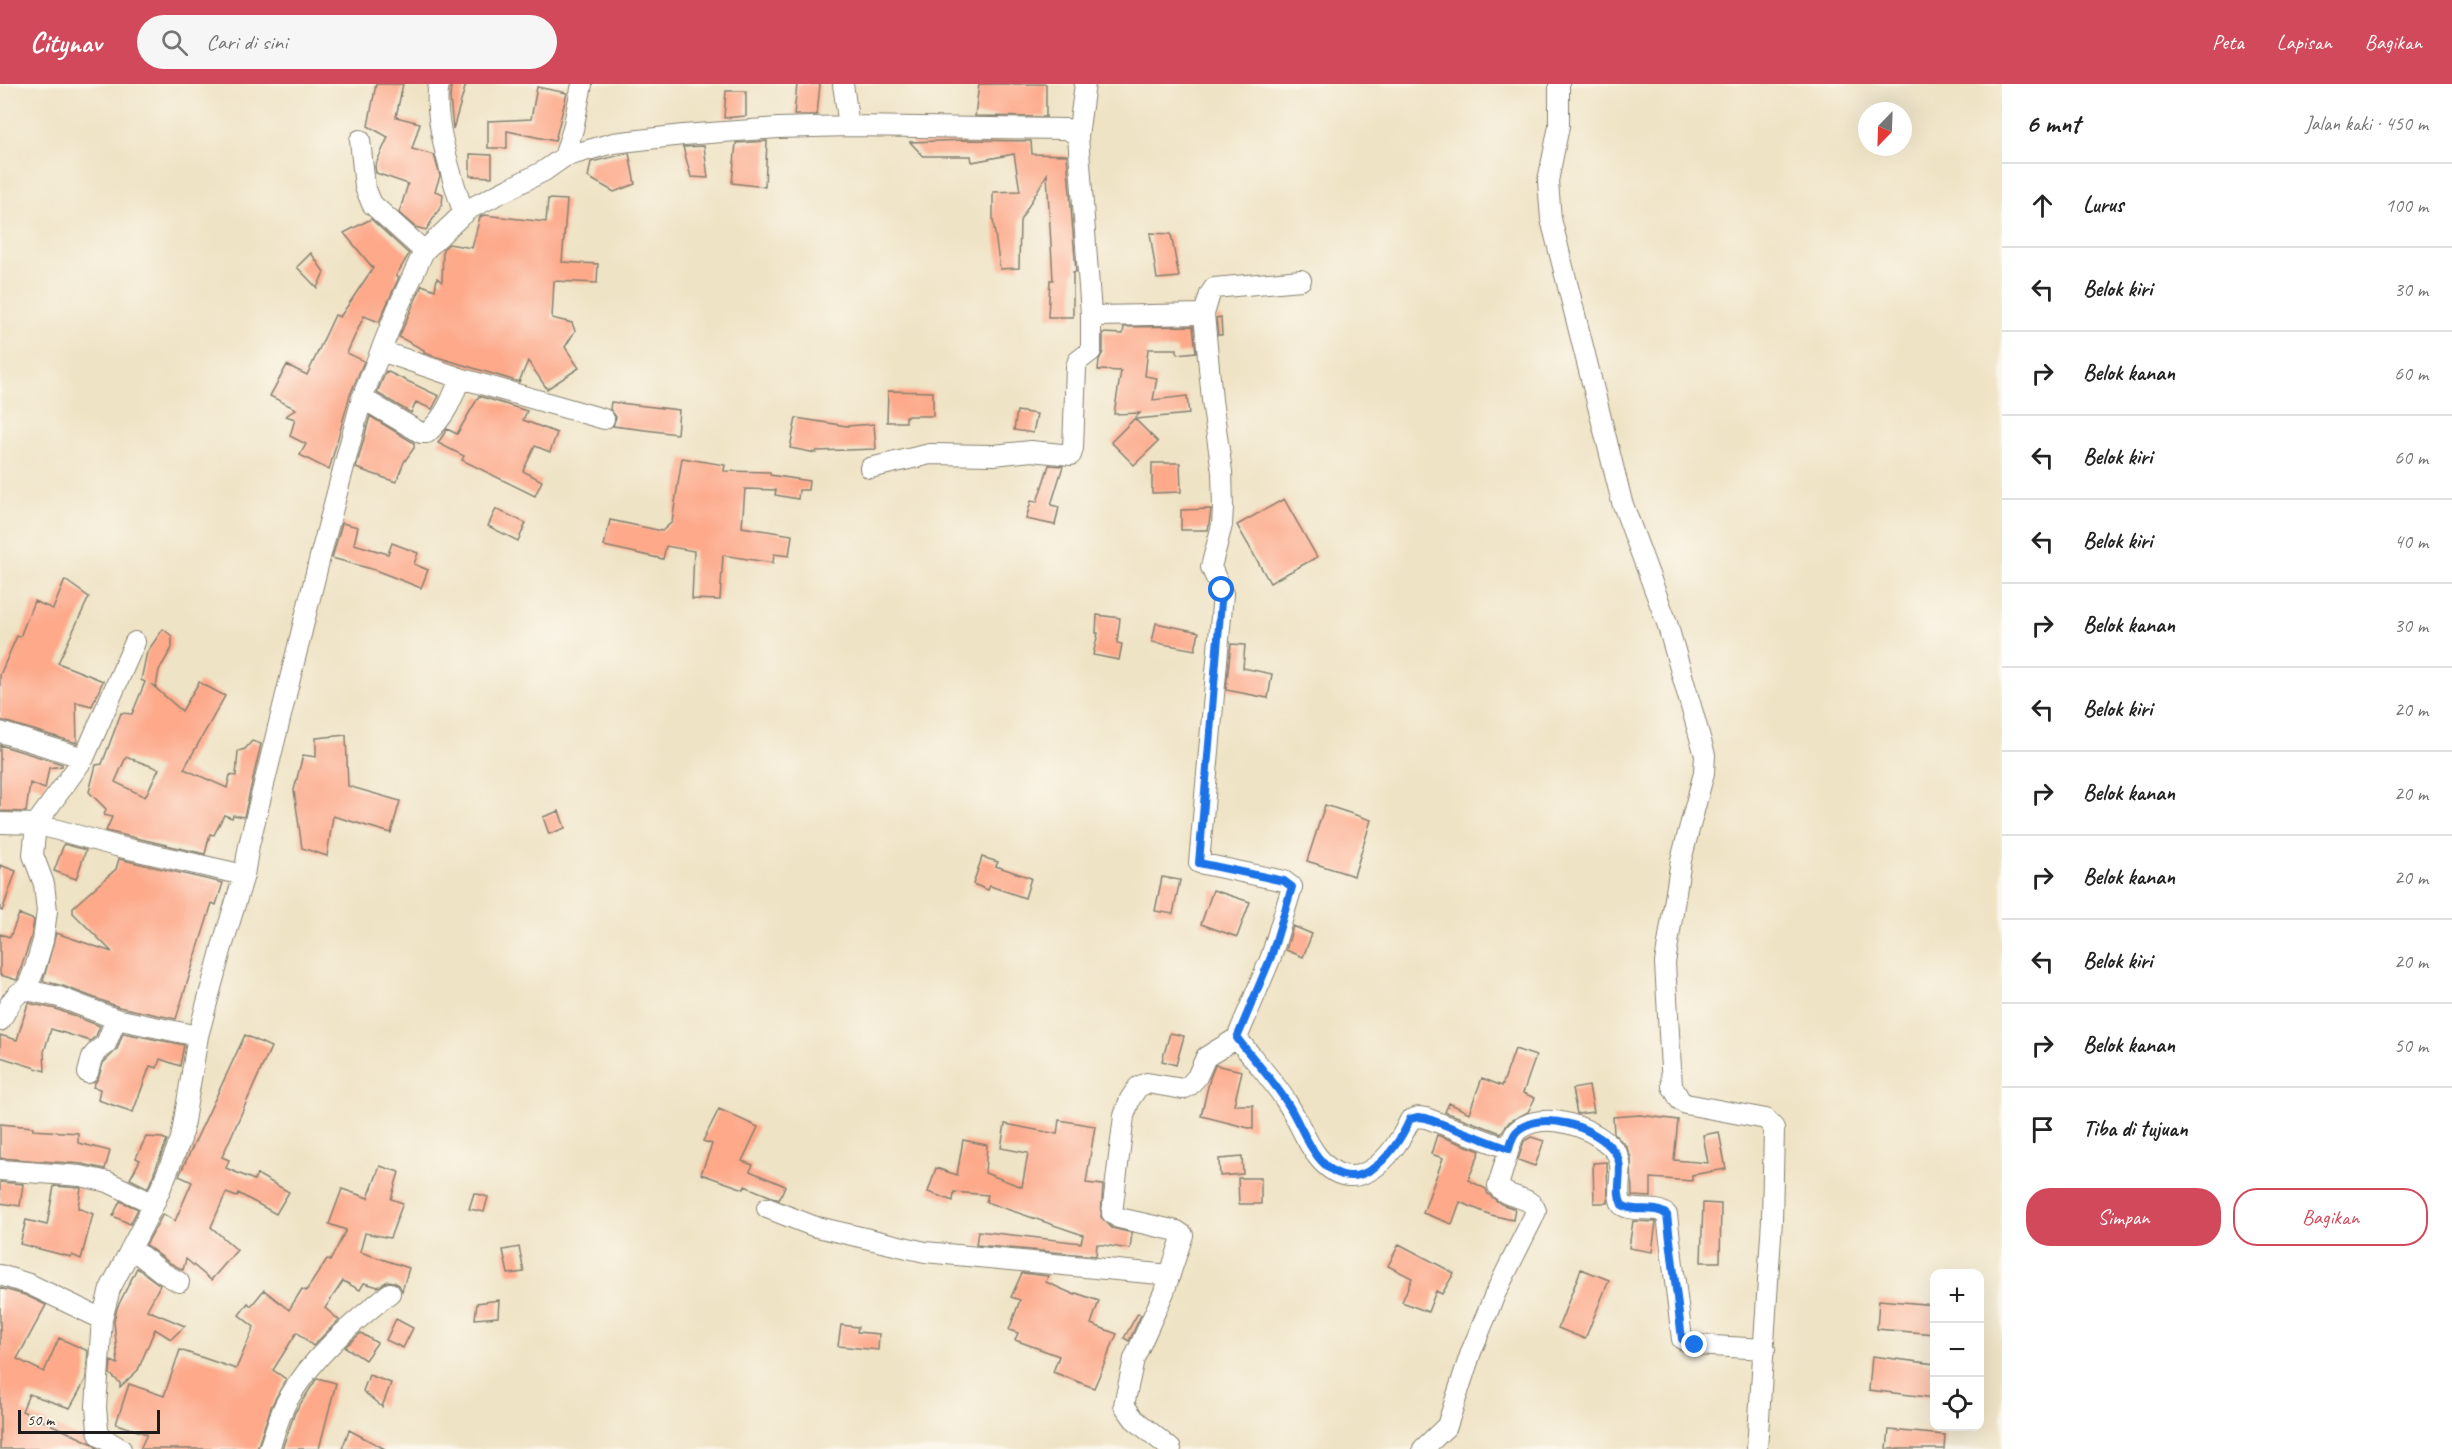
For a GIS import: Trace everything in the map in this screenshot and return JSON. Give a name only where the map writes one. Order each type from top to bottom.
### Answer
[{"type":"street","points":[[439,84],[437,112],[464,214]]},
{"type":"street","points":[[564,157],[573,129],[582,84]]},
{"type":"street","points":[[843,84],[849,126]]},
{"type":"street","points":[[870,468],[938,454],[994,455],[1031,451],[1071,455],[1076,367],[1078,361],[1091,351],[1091,314],[1078,136],[1085,84]]},
{"type":"street","points":[[1559,84],[1559,126],[1548,181],[1551,219],[1622,502],[1667,623],[1705,755],[1704,773],[1681,860],[1665,963],[1672,1086],[1680,1100],[1686,1104],[1766,1119],[1774,1128],[1765,1349],[1756,1449]]},
{"type":"street","points":[[121,1449],[100,1436],[98,1430],[96,1407],[102,1319],[110,1289],[154,1204],[181,1139],[198,1036],[244,875],[249,845],[319,561],[362,398],[424,251],[464,214],[544,171],[564,157],[613,143],[778,128],[849,126],[1067,129],[1078,136]]},
{"type":"street","points":[[360,140],[365,187],[372,204],[424,251]]},
{"type":"street","points":[[1172,1449],[1134,1419],[1124,1405],[1134,1359],[1183,1239],[1181,1232],[1119,1218],[1112,1213],[1126,1107],[1138,1087],[1147,1083],[1183,1089],[1189,1086],[1197,1077],[1206,1058],[1237,1038],[1271,957],[1292,887],[1284,881],[1199,863],[1223,594],[1211,567],[1222,525],[1222,472],[1204,314],[1214,288],[1301,280]]},
{"type":"street","points":[[1091,314],[1097,316],[1204,314]]},
{"type":"street","points":[[381,351],[460,378],[604,419]]},
{"type":"street","points":[[362,398],[422,433],[427,433],[440,422],[460,378]]},
{"type":"street","points":[[26,990],[40,950],[47,911],[44,884],[33,855],[36,824],[84,758],[135,642]]},
{"type":"street","points":[[0,732],[84,758]]},
{"type":"street","points":[[0,823],[36,824],[116,846],[244,875]]},
{"type":"street","points":[[0,1021],[15,996],[20,991],[26,990],[59,998],[116,1019],[198,1036]]},
{"type":"street","points":[[88,1073],[92,1057],[106,1044],[116,1019]]},
{"type":"street","points":[[1237,1038],[1286,1100],[1317,1156],[1327,1167],[1339,1174],[1356,1176],[1369,1172],[1379,1165],[1401,1139],[1410,1119],[1418,1117],[1509,1149]]},
{"type":"street","points":[[1424,1449],[1448,1426],[1471,1352],[1496,1292],[1536,1210],[1531,1202],[1505,1194],[1498,1186],[1514,1134],[1521,1129],[1546,1121],[1574,1125],[1610,1146],[1620,1161],[1619,1195],[1622,1205],[1631,1209],[1656,1209],[1667,1215],[1682,1339],[1695,1345],[1765,1349]]},
{"type":"street","points":[[0,1170],[81,1176],[108,1182],[154,1204]]},
{"type":"street","points":[[767,1208],[813,1226],[925,1252],[1170,1275]]},
{"type":"street","points":[[131,1248],[163,1273],[179,1282]]},
{"type":"street","points":[[0,1275],[28,1284],[102,1319]]},
{"type":"street","points":[[269,1449],[286,1402],[316,1359],[359,1318],[390,1293]]},
{"type":"building","points":[[376,84],[403,84],[396,117],[420,123],[412,149],[434,155],[440,176],[435,191],[443,194],[442,205],[426,230],[415,227],[399,213],[408,184],[376,173],[375,166],[388,137],[368,126]]},
{"type":"building","points":[[451,84],[466,84],[453,129],[450,98]]},
{"type":"building","points":[[797,84],[820,84],[817,115],[794,115]]},
{"type":"building","points":[[979,84],[1046,84],[1046,117],[975,116]]},
{"type":"building","points":[[537,87],[567,93],[555,141],[507,131],[507,148],[488,148],[488,121],[531,119]]},
{"type":"building","points":[[726,91],[746,91],[746,116],[724,118]]},
{"type":"building","points":[[767,141],[765,187],[732,183],[736,143]]},
{"type":"building","points":[[1031,141],[1032,154],[1067,155],[1076,272],[1073,272],[1073,317],[1048,317],[1050,280],[1053,280],[1047,174],[1020,221],[1019,268],[1000,269],[993,220],[993,192],[1020,191],[1014,154],[972,162],[971,156],[923,156],[910,142]]},
{"type":"building","points":[[704,146],[708,178],[691,177],[683,147]]},
{"type":"building","points":[[629,153],[635,184],[614,192],[588,177],[591,162]]},
{"type":"building","points":[[470,154],[492,155],[492,177],[470,176]]},
{"type":"building","points":[[548,199],[567,200],[562,262],[598,264],[597,283],[554,281],[552,318],[572,323],[575,331],[565,347],[579,368],[547,389],[528,361],[519,382],[424,353],[424,350],[399,337],[422,285],[435,290],[437,278],[442,282],[443,249],[449,244],[472,248],[480,217],[484,215],[546,222]]},
{"type":"building","points":[[371,219],[409,254],[396,276],[399,277],[379,322],[364,316],[347,353],[364,361],[350,395],[329,470],[300,455],[306,444],[290,436],[295,419],[286,416],[296,409],[270,396],[287,365],[307,375],[335,315],[340,317],[373,268],[344,233]]},
{"type":"building","points":[[1150,233],[1171,234],[1179,277],[1157,279]]},
{"type":"building","points":[[311,253],[324,272],[317,288],[297,267]]},
{"type":"building","points":[[1221,317],[1222,335],[1218,335],[1216,318]]},
{"type":"building","points":[[1193,326],[1196,352],[1177,354],[1177,349],[1148,349],[1145,376],[1157,378],[1153,400],[1187,396],[1189,414],[1135,419],[1158,442],[1134,465],[1111,442],[1140,413],[1114,414],[1121,371],[1098,370],[1103,352],[1103,333],[1123,334],[1124,327]]},
{"type":"building","points":[[386,371],[439,396],[432,409],[416,402],[411,413],[377,393]]},
{"type":"building","points":[[888,391],[933,392],[933,416],[906,416],[906,422],[887,422]]},
{"type":"building","points":[[479,396],[527,411],[523,420],[557,433],[550,452],[535,446],[523,471],[542,481],[535,496],[462,460],[464,456],[438,443],[447,429],[457,434]]},
{"type":"building","points":[[611,402],[679,410],[677,434],[613,426],[616,417],[610,409]]},
{"type":"building","points":[[1017,411],[1037,414],[1033,433],[1014,430]]},
{"type":"building","points":[[370,416],[414,443],[414,448],[404,462],[396,482],[356,468]]},
{"type":"building","points":[[796,418],[847,426],[874,424],[876,449],[816,451],[816,453],[790,448]]},
{"type":"building","points":[[682,458],[725,465],[724,471],[770,472],[770,475],[809,481],[808,490],[799,490],[798,499],[775,495],[776,490],[745,489],[742,527],[792,535],[789,556],[774,554],[773,563],[723,555],[720,600],[692,599],[694,551],[666,546],[663,559],[604,546],[610,520],[662,531],[672,522]]},
{"type":"building","points":[[1152,463],[1180,463],[1181,492],[1152,493]]},
{"type":"building","points":[[1049,465],[1063,466],[1051,505],[1059,507],[1055,525],[1026,519],[1031,501],[1037,502]]},
{"type":"building","points":[[1284,499],[1317,557],[1270,583],[1237,525]]},
{"type":"building","points":[[496,509],[526,523],[518,541],[488,526]]},
{"type":"building","points":[[1211,509],[1208,530],[1181,530],[1181,510]]},
{"type":"building","points":[[342,523],[358,527],[354,544],[388,554],[392,543],[418,553],[414,564],[428,570],[421,588],[375,570],[332,558]]},
{"type":"building","points":[[65,580],[89,597],[58,663],[103,681],[92,706],[76,702],[77,743],[0,720],[0,675],[17,636],[20,637],[34,601],[53,609]]},
{"type":"building","points":[[1097,615],[1120,618],[1117,643],[1122,644],[1119,660],[1093,655],[1098,633],[1096,633]]},
{"type":"building","points":[[1156,623],[1199,632],[1195,650],[1152,642]]},
{"type":"building","points":[[163,629],[172,636],[172,648],[159,670],[156,687],[151,684],[182,711],[199,682],[225,696],[184,769],[227,788],[230,775],[236,776],[238,751],[245,749],[252,741],[261,744],[244,817],[233,815],[232,818],[224,815],[214,835],[210,834],[205,854],[106,831],[112,817],[104,815],[106,809],[89,792],[96,765],[102,764],[121,713],[132,714],[145,682],[141,680],[147,652]],"holes":[[[126,757],[159,769],[145,797],[115,782]]]},
{"type":"building","points":[[1231,644],[1245,645],[1243,668],[1272,674],[1268,698],[1226,690]]},
{"type":"building","points":[[346,735],[348,786],[400,801],[391,833],[333,816],[327,856],[302,848],[294,790],[303,755],[316,757],[316,738]]},
{"type":"building","points":[[0,745],[62,764],[62,766],[49,768],[45,789],[30,783],[26,812],[0,811]]},
{"type":"building","points":[[1325,805],[1371,820],[1354,876],[1307,861]]},
{"type":"building","points":[[559,811],[565,828],[549,834],[543,817]]},
{"type":"building","points":[[64,844],[86,850],[76,879],[54,871]]},
{"type":"building","points":[[982,857],[998,862],[996,866],[1031,878],[1025,898],[990,886],[988,890],[973,884]]},
{"type":"building","points":[[119,859],[223,883],[216,905],[212,903],[176,1019],[119,1007],[43,981],[56,933],[112,952],[73,913],[73,907],[116,869]]},
{"type":"building","points":[[0,865],[16,871],[2,911],[0,910]]},
{"type":"building","points":[[1162,877],[1180,880],[1173,914],[1155,911]]},
{"type":"building","points":[[1213,890],[1250,902],[1237,937],[1201,924]]},
{"type":"building","points":[[19,914],[34,920],[31,938],[17,980],[0,975],[0,934],[10,937]]},
{"type":"building","points":[[1293,926],[1312,934],[1303,957],[1286,950]]},
{"type":"building","points":[[28,1003],[56,1009],[100,1026],[96,1036],[90,1041],[51,1029],[44,1052],[45,1071],[0,1057],[0,1035],[17,1040]]},
{"type":"building","points":[[123,1033],[184,1045],[180,1066],[160,1059],[157,1068],[150,1066],[133,1112],[98,1100],[100,1089],[93,1087],[103,1063],[117,1049]]},
{"type":"building","points":[[1170,1033],[1184,1036],[1176,1065],[1162,1061]]},
{"type":"building","points":[[245,1035],[271,1047],[222,1157],[229,1160],[226,1168],[254,1180],[257,1174],[289,1192],[276,1214],[238,1193],[237,1197],[226,1193],[211,1227],[237,1250],[211,1280],[186,1259],[183,1270],[146,1245],[163,1214],[175,1221],[192,1182],[179,1176]]},
{"type":"building","points":[[1515,1049],[1536,1056],[1523,1093],[1535,1098],[1528,1112],[1509,1122],[1501,1133],[1445,1112],[1449,1103],[1469,1113],[1482,1078],[1502,1086]]},
{"type":"building","points":[[1215,1065],[1242,1071],[1234,1105],[1253,1105],[1253,1129],[1201,1116]]},
{"type":"building","points":[[1589,1086],[1594,1112],[1577,1114],[1572,1089]]},
{"type":"building","points":[[719,1109],[758,1127],[742,1161],[753,1165],[750,1171],[785,1186],[779,1200],[745,1186],[744,1189],[701,1174],[712,1144],[703,1141]]},
{"type":"building","points":[[1640,1115],[1678,1120],[1674,1160],[1708,1163],[1703,1135],[1719,1132],[1726,1169],[1692,1175],[1692,1181],[1651,1178],[1651,1197],[1632,1196],[1631,1158],[1626,1146],[1614,1134],[1613,1117]]},
{"type":"building","points":[[1059,1120],[1095,1126],[1086,1183],[1103,1185],[1101,1217],[1112,1228],[1132,1233],[1130,1249],[1097,1244],[1096,1256],[976,1245],[978,1231],[1081,1243],[1083,1235],[986,1202],[988,1195],[954,1192],[953,1201],[928,1192],[936,1168],[957,1175],[963,1140],[987,1145],[985,1173],[1022,1187],[1028,1153],[1001,1148],[1005,1124],[1057,1134]]},
{"type":"building","points":[[0,1124],[33,1127],[33,1130],[78,1133],[78,1143],[110,1151],[105,1169],[82,1164],[0,1158]]},
{"type":"building","points":[[1437,1135],[1480,1151],[1468,1180],[1486,1189],[1488,1194],[1501,1204],[1515,1209],[1513,1220],[1491,1215],[1460,1202],[1452,1224],[1423,1213],[1443,1158],[1431,1154]]},
{"type":"building","points":[[146,1137],[167,1140],[148,1188],[130,1179],[140,1160],[136,1158]]},
{"type":"building","points":[[1531,1137],[1544,1141],[1535,1166],[1518,1160],[1524,1141]]},
{"type":"building","points":[[1242,1157],[1243,1174],[1220,1176],[1219,1159]]},
{"type":"building","points":[[1607,1162],[1608,1203],[1594,1203],[1593,1163]]},
{"type":"building","points":[[380,1166],[399,1172],[391,1199],[403,1203],[390,1238],[365,1233],[360,1252],[409,1268],[402,1291],[394,1282],[388,1281],[378,1287],[364,1283],[360,1290],[343,1281],[325,1308],[339,1320],[313,1346],[297,1332],[273,1370],[286,1379],[271,1407],[257,1449],[140,1449],[147,1434],[116,1424],[129,1384],[164,1396],[180,1350],[236,1369],[254,1327],[239,1315],[248,1303],[251,1306],[264,1290],[289,1310],[302,1289],[306,1291],[327,1259],[330,1261],[346,1230],[329,1224],[342,1189],[368,1198]]},
{"type":"building","points":[[1238,1178],[1261,1178],[1261,1204],[1239,1204]]},
{"type":"building","points":[[0,1182],[23,1184],[20,1206],[0,1203]]},
{"type":"building","points":[[54,1186],[81,1188],[78,1208],[93,1214],[81,1259],[20,1244],[26,1220],[47,1225]]},
{"type":"building","points":[[474,1193],[488,1197],[484,1212],[469,1209]]},
{"type":"building","points":[[120,1201],[138,1209],[130,1224],[113,1216]]},
{"type":"building","points":[[1703,1203],[1721,1204],[1720,1262],[1701,1262]]},
{"type":"building","points":[[1633,1221],[1656,1222],[1652,1252],[1629,1248]]},
{"type":"building","points":[[1399,1244],[1454,1273],[1442,1294],[1436,1291],[1428,1312],[1402,1302],[1412,1278],[1388,1266]]},
{"type":"building","points":[[519,1247],[524,1272],[508,1274],[503,1250]]},
{"type":"building","points":[[137,1268],[160,1285],[147,1310],[185,1326],[171,1339],[155,1329],[138,1370],[120,1387],[120,1383],[110,1374],[111,1361],[118,1364],[114,1321],[117,1308]]},
{"type":"building","points":[[1581,1269],[1609,1280],[1585,1339],[1558,1328]]},
{"type":"building","points":[[1022,1273],[1048,1276],[1046,1282],[1075,1295],[1076,1293],[1099,1301],[1091,1324],[1117,1334],[1094,1388],[1053,1372],[1059,1356],[1015,1340],[1018,1333],[1009,1330],[1020,1300],[1011,1297]]},
{"type":"building","points":[[0,1288],[25,1295],[46,1305],[17,1359],[44,1372],[59,1338],[88,1351],[86,1379],[70,1408],[29,1394],[22,1411],[91,1443],[98,1449],[0,1449]]},
{"type":"building","points":[[499,1300],[498,1317],[475,1319],[477,1303]]},
{"type":"building","points":[[1879,1300],[1930,1305],[1930,1334],[1877,1329]]},
{"type":"building","points":[[1138,1313],[1141,1315],[1129,1341],[1124,1338]]},
{"type":"building","points":[[396,1319],[413,1328],[403,1348],[386,1340]]},
{"type":"building","points":[[841,1325],[858,1327],[857,1332],[879,1334],[878,1350],[838,1346]]},
{"type":"building","points":[[361,1333],[377,1343],[365,1360],[345,1347]]},
{"type":"building","points":[[1872,1356],[1930,1363],[1930,1397],[1869,1390]]},
{"type":"building","points":[[369,1375],[391,1383],[382,1407],[363,1391]]},
{"type":"building","points":[[317,1378],[336,1383],[319,1449],[282,1449],[295,1412]]},
{"type":"building","points":[[349,1430],[385,1449],[342,1449]]},
{"type":"building","points":[[1889,1430],[1945,1435],[1944,1449],[1887,1449]]},
{"type":"route","points":[[1222,590],[1199,863],[1284,881],[1292,887],[1271,957],[1237,1038],[1286,1100],[1317,1156],[1327,1167],[1339,1174],[1356,1176],[1369,1172],[1379,1165],[1401,1139],[1410,1119],[1418,1117],[1509,1149],[1514,1134],[1538,1122],[1562,1122],[1591,1132],[1610,1146],[1620,1161],[1619,1195],[1622,1205],[1631,1209],[1656,1209],[1667,1215],[1682,1339],[1695,1345]]}]
